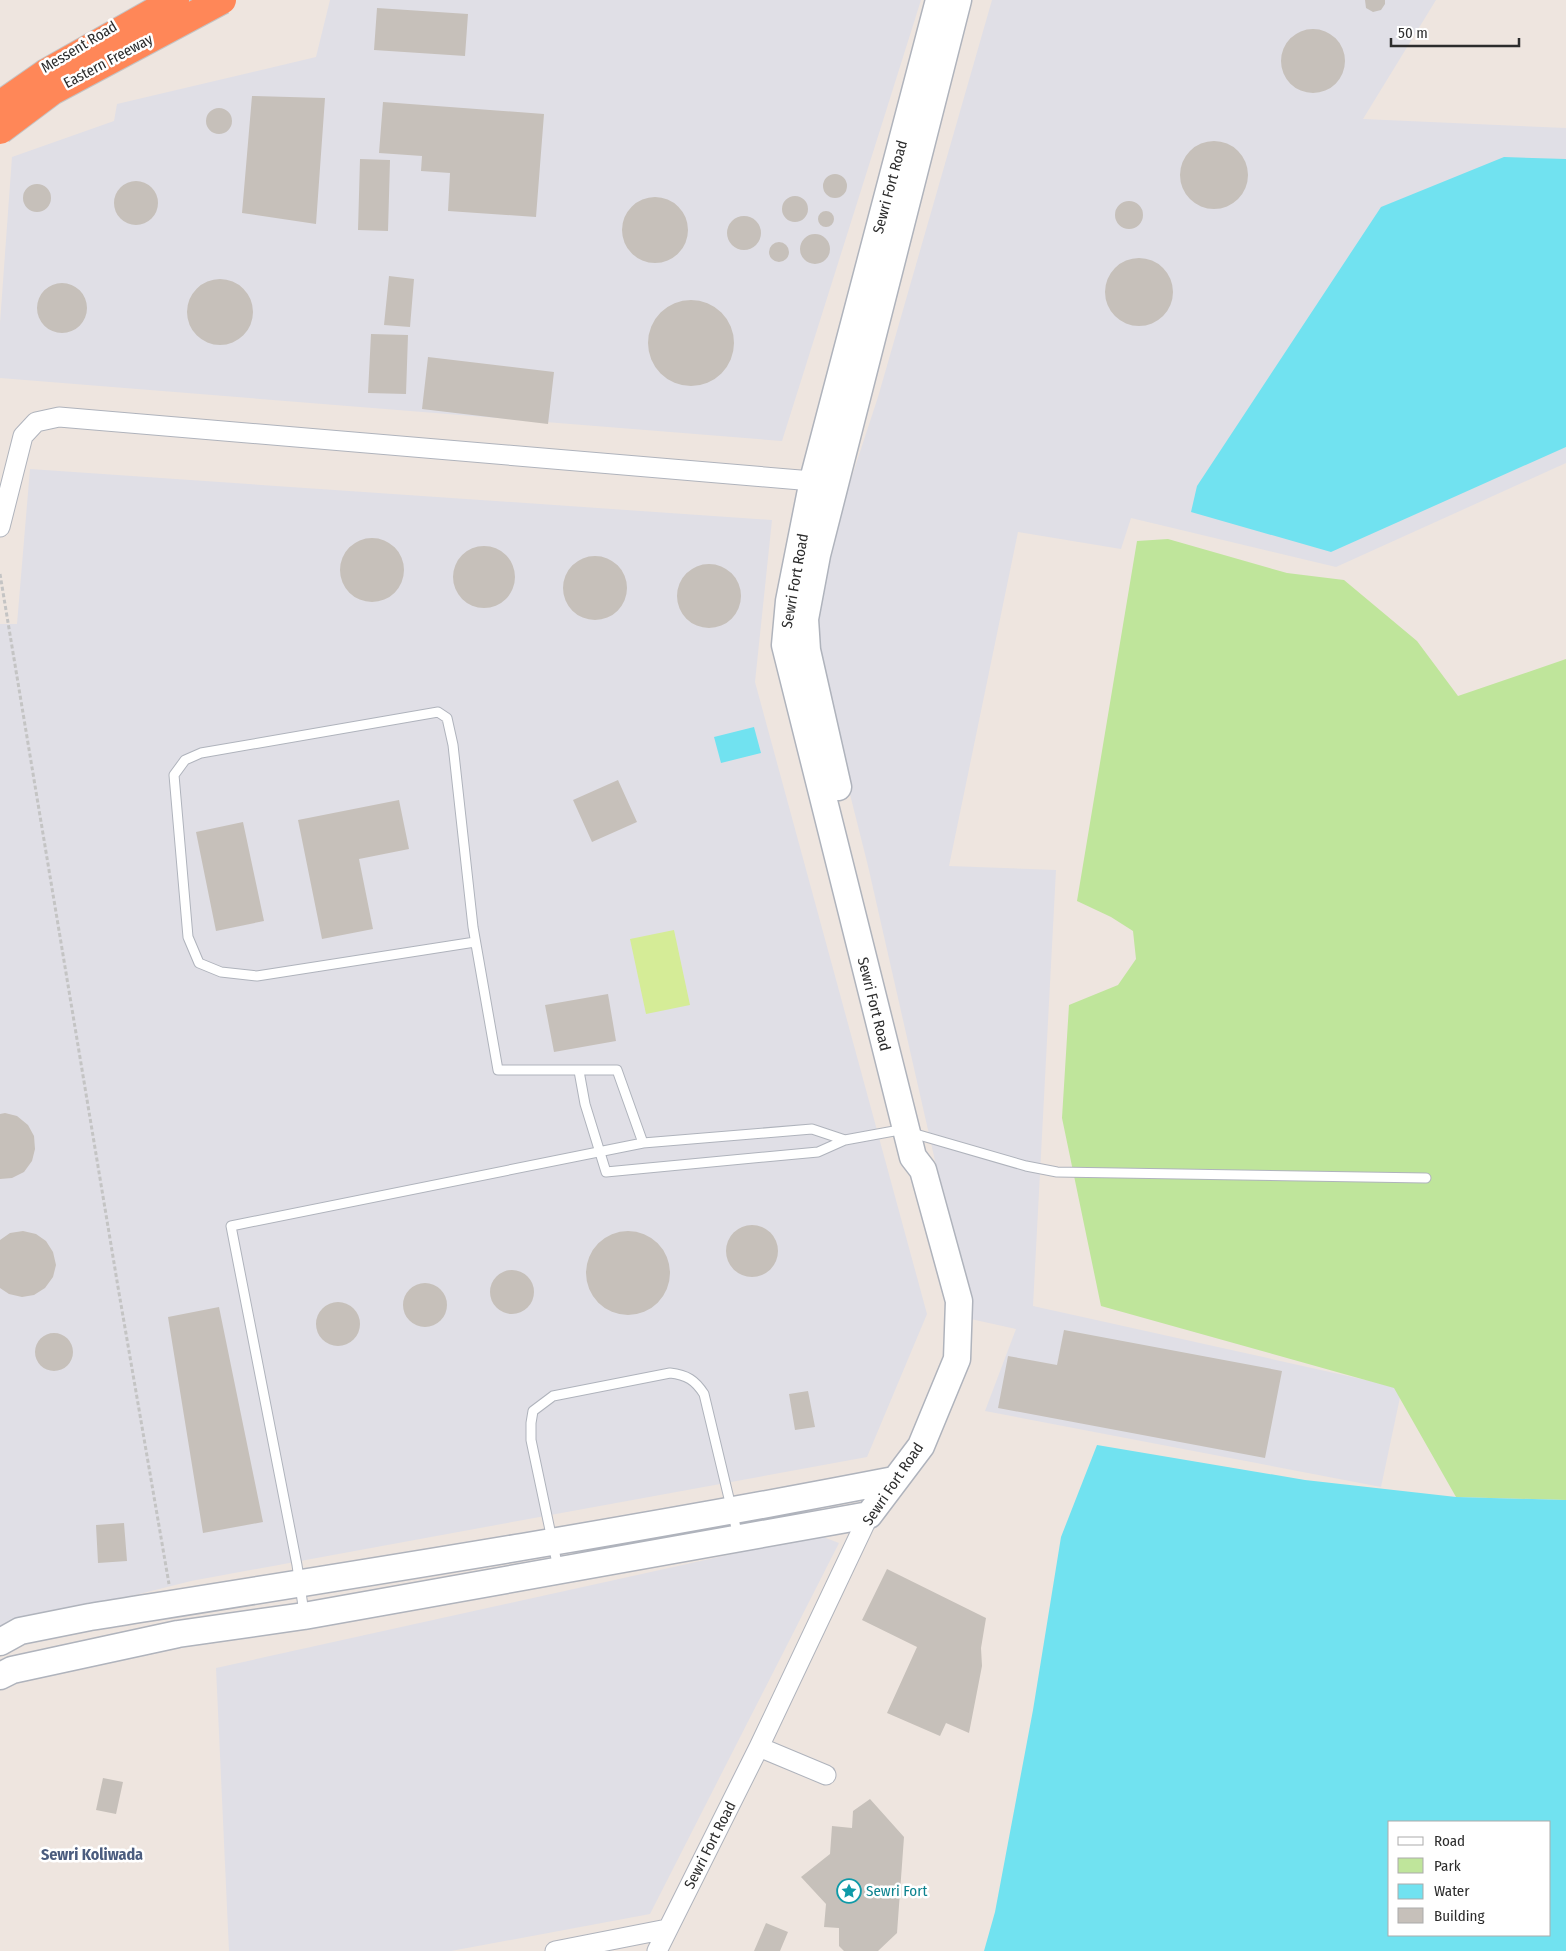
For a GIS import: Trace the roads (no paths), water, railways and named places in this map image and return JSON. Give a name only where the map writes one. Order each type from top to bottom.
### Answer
[{"type":"highway","name":"Eastern Freeway","points":[[0,105],[46,73],[175,0]]},
{"type":"highway","name":"Eastern Freeway","points":[[7,132],[52,91],[222,0]]},
{"type":"street","name":"Messent Road","points":[[0,96],[76,47],[159,0]]},
{"type":"street","points":[[0,96],[7,132],[50,104],[237,0]]},
{"type":"street","name":"Sewri Fort Road","points":[[657,1951],[759,1748],[869,1515],[921,1446],[956,1359],[960,1301],[923,1170],[913,1158],[913,1132],[820,748],[785,645],[789,601],[824,482],[864,328],[940,0]]},
{"type":"street","points":[[864,328],[958,0]]},
{"type":"street","points":[[0,527],[23,436],[36,422],[59,417],[824,482]]},
{"type":"street","points":[[0,1642],[20,1631],[90,1617],[553,1543],[894,1480]]},
{"type":"street","points":[[0,1676],[12,1670],[178,1634],[304,1616],[869,1515]]},
{"type":"street","points":[[90,1617],[98,1651]]},
{"type":"street","points":[[759,1748],[826,1775]]},
{"type":"street","points":[[555,1951],[667,1929]]},
{"type":"lane","points":[[475,942],[257,976],[221,972],[199,963],[188,937],[174,774],[185,760],[201,753],[438,712],[448,718],[453,746],[475,942],[498,1070],[616,1070],[643,1143]]},
{"type":"lane","points":[[579,1071],[585,1104],[606,1172],[818,1152],[845,1140],[913,1132],[1026,1166],[1056,1172],[1426,1178]]},
{"type":"lane","points":[[304,1616],[230,1226],[643,1143],[812,1129],[845,1140]]},
{"type":"lane","points":[[558,1571],[531,1440],[531,1423],[534,1412],[552,1396],[670,1373],[684,1374],[696,1382],[704,1394],[734,1511],[738,1538]]},
{"type":"water","points":[[1504,157],[1566,159],[1566,447],[1331,552],[1191,512],[1197,486],[1381,207]]},
{"type":"water","points":[[754,727],[761,753],[721,763],[714,737]]},
{"type":"water","points":[[1097,1445],[1305,1480],[1456,1497],[1566,1500],[1566,1951],[984,1951],[995,1912],[1033,1710],[1061,1537]]},
{"type":"place","name":"Sewri Fort","points":[[849,1891]]},
{"type":"district","name":"Sewri Koliwada","points":[[92,1854]]}]
